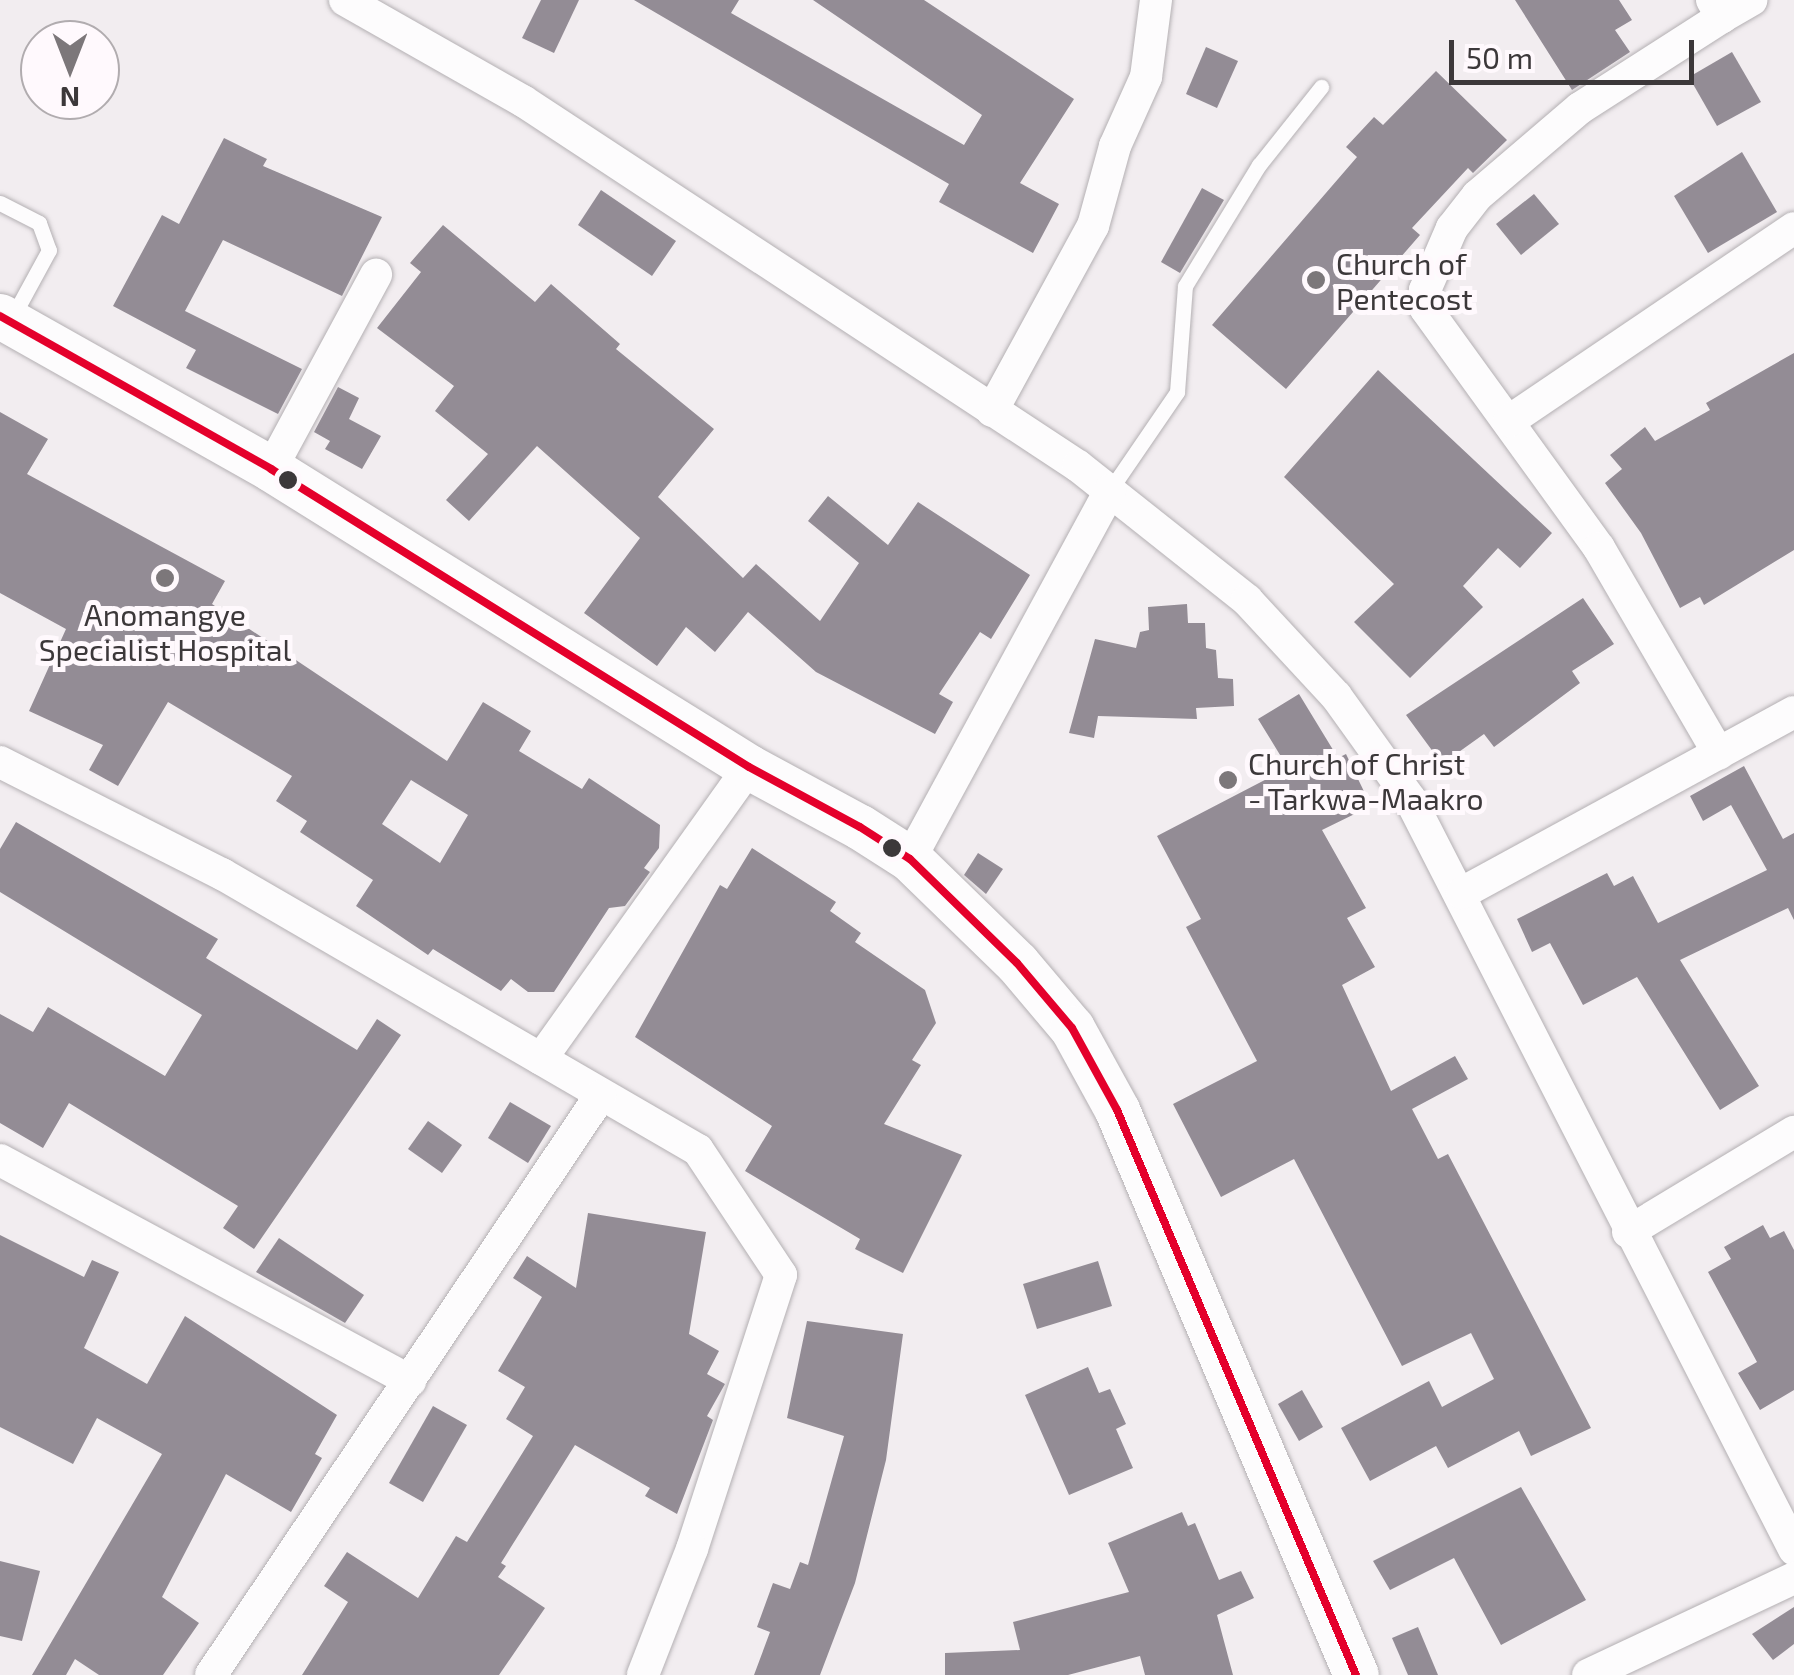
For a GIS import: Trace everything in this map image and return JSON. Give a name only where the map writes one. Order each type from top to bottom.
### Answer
[{"type":"street","points":[[345,0],[524,101],[992,411],[1110,490],[1247,600],[1336,696],[1410,800],[1462,892],[1628,1232],[1794,1549]]},
{"type":"street","points":[[992,411],[1093,226],[1115,146],[1146,76],[1156,0]]},
{"type":"street","points":[[1719,754],[1599,548],[1426,310],[1433,265],[1452,228],[1477,196],[1580,108],[1717,8],[1750,0]]},
{"type":"street","points":[[1509,421],[1794,228]]},
{"type":"street","points":[[271,469],[376,275]]},
{"type":"street","points":[[5,319],[271,469],[749,768],[910,859],[1017,963],[1072,1028],[1117,1110],[1356,1675]]},
{"type":"street","points":[[910,859],[1110,490]]},
{"type":"street","points":[[1462,892],[1794,712]]},
{"type":"street","points":[[0,762],[222,874],[698,1150],[781,1275],[692,1549],[643,1675]]},
{"type":"street","points":[[541,1059],[749,768]]},
{"type":"street","points":[[211,1675],[600,1096]]},
{"type":"street","points":[[1628,1232],[1794,1132]]},
{"type":"street","points":[[0,1160],[410,1381]]},
{"type":"street","points":[[1588,1675],[1794,1578]]},
{"type":"lane","points":[[1110,490],[1177,392],[1185,286],[1259,165],[1321,87]]},
{"type":"lane","points":[[0,203],[39,223],[49,250],[5,319]]},
{"type":"building","points":[[541,0],[579,0],[554,53],[522,38]]},
{"type":"building","points":[[634,0],[739,0],[731,13],[964,145],[982,115],[813,0],[924,0],[1074,99],[1020,183],[1059,204],[1033,253],[939,202],[949,184]]},
{"type":"building","points":[[1515,0],[1619,0],[1632,20],[1615,30],[1630,52],[1572,90]]},
{"type":"building","points":[[1206,47],[1238,61],[1217,108],[1186,94]]},
{"type":"building","points":[[1732,52],[1761,102],[1717,126],[1689,77]]},
{"type":"building","name":"Church of Pentecost","points":[[1436,71],[1507,140],[1473,173],[1468,168],[1412,228],[1420,235],[1286,389],[1212,325],[1357,157],[1346,147],[1374,117],[1383,125]]},
{"type":"building","points":[[224,138],[267,159],[263,166],[382,217],[342,296],[223,240],[185,311],[302,369],[278,414],[186,368],[196,350],[113,306],[162,215],[179,224]]},
{"type":"building","points":[[1742,152],[1777,212],[1708,253],[1674,196]]},
{"type":"building","points":[[1202,188],[1224,200],[1180,273],[1161,262]]},
{"type":"building","points":[[601,190],[676,241],[652,276],[578,225]]},
{"type":"building","points":[[1534,194],[1559,224],[1521,255],[1496,224]]},
{"type":"building","points":[[443,225],[535,302],[551,284],[620,344],[616,349],[714,429],[658,497],[743,578],[756,564],[820,621],[859,563],[808,521],[828,496],[888,545],[918,502],[1030,575],[991,639],[980,632],[939,694],[953,702],[935,734],[816,672],[748,612],[715,652],[686,627],[657,666],[584,613],[640,538],[537,446],[469,521],[446,500],[488,454],[435,411],[454,386],[377,328],[421,272],[410,263]]},
{"type":"building","points":[[1794,353],[1794,550],[1704,605],[1700,597],[1680,608],[1641,533],[1605,483],[1622,469],[1610,455],[1645,427],[1655,441],[1710,410],[1706,403]]},
{"type":"building","points":[[1378,370],[1552,533],[1520,568],[1498,548],[1463,586],[1483,607],[1410,678],[1354,622],[1394,584],[1284,477]]},
{"type":"building","points":[[338,387],[359,398],[349,419],[381,436],[362,469],[325,449],[330,441],[314,432]]},
{"type":"building","points":[[0,412],[48,439],[27,474],[225,581],[212,604],[447,761],[483,702],[531,731],[519,751],[582,789],[589,778],[660,825],[659,848],[644,868],[650,872],[625,906],[609,908],[554,992],[528,992],[511,979],[501,991],[433,949],[428,955],[356,906],[373,880],[300,832],[307,821],[276,801],[292,776],[168,702],[118,786],[89,770],[103,745],[29,711],[66,629],[0,593]],"holes":[[[411,780],[468,815],[440,863],[382,824]]]},
{"type":"building","points":[[1583,598],[1614,644],[1572,671],[1580,683],[1494,747],[1484,734],[1442,764],[1406,715]]},
{"type":"building","points":[[1187,604],[1188,623],[1205,623],[1206,648],[1216,650],[1218,678],[1233,679],[1234,706],[1196,708],[1197,719],[1098,716],[1094,738],[1069,733],[1095,639],[1136,648],[1140,632],[1149,630],[1148,607]]},
{"type":"building","points":[[1299,694],[1338,758],[1346,754],[1371,806],[1322,830],[1366,908],[1347,918],[1375,967],[1342,985],[1391,1091],[1455,1056],[1468,1079],[1412,1109],[1438,1159],[1448,1154],[1591,1428],[1531,1456],[1519,1431],[1448,1468],[1436,1446],[1370,1481],[1341,1428],[1429,1381],[1442,1407],[1494,1379],[1471,1333],[1402,1366],[1294,1159],[1221,1197],[1173,1104],[1257,1061],[1186,927],[1201,919],[1157,836],[1288,768],[1258,719]]},
{"type":"building","points":[[1744,766],[1783,839],[1794,833],[1794,920],[1788,908],[1680,960],[1759,1086],[1720,1110],[1637,977],[1583,1005],[1550,943],[1532,952],[1517,919],[1607,873],[1614,886],[1633,876],[1658,923],[1767,870],[1731,805],[1703,821],[1690,796]]},
{"type":"building","points":[[16,822],[218,939],[206,958],[357,1050],[377,1019],[401,1035],[254,1249],[223,1228],[238,1206],[69,1103],[43,1148],[0,1123],[0,1014],[33,1032],[48,1007],[165,1076],[202,1015],[0,892],[0,849]]},
{"type":"building","points":[[752,848],[836,902],[830,911],[861,933],[855,942],[925,990],[936,1023],[912,1060],[921,1065],[884,1124],[962,1155],[903,1273],[855,1249],[860,1239],[745,1171],[772,1126],[635,1037],[720,885],[727,889]]},
{"type":"building","points":[[978,853],[1003,869],[986,894],[964,875]]},
{"type":"building","points":[[510,1102],[551,1126],[528,1163],[488,1138]]},
{"type":"building","points":[[428,1121],[462,1145],[442,1173],[408,1149]]},
{"type":"building","points":[[588,1213],[706,1232],[689,1334],[719,1351],[707,1374],[725,1384],[707,1416],[713,1420],[677,1514],[645,1496],[650,1488],[575,1445],[501,1563],[506,1566],[498,1577],[545,1608],[499,1675],[302,1675],[348,1602],[324,1586],[347,1552],[418,1598],[456,1536],[467,1542],[533,1436],[506,1419],[525,1387],[498,1371],[542,1297],[513,1278],[527,1256],[576,1288]]},
{"type":"building","points":[[1763,1225],[1770,1238],[1784,1231],[1794,1250],[1794,1390],[1760,1410],[1738,1373],[1757,1362],[1708,1272],[1731,1259],[1724,1247]]},
{"type":"building","points":[[0,1235],[84,1277],[92,1260],[119,1272],[84,1348],[147,1384],[185,1316],[337,1415],[315,1454],[322,1458],[291,1512],[226,1474],[162,1597],[199,1623],[163,1675],[99,1675],[75,1659],[66,1675],[32,1675],[162,1454],[97,1418],[73,1464],[0,1427]]},
{"type":"building","points":[[279,1238],[364,1295],[345,1323],[256,1272]]},
{"type":"building","points":[[1098,1261],[1112,1306],[1037,1329],[1023,1284]]},
{"type":"building","points":[[807,1321],[903,1334],[886,1460],[855,1583],[820,1675],[754,1675],[770,1632],[757,1627],[773,1583],[790,1589],[800,1562],[808,1565],[844,1436],[787,1418]]},
{"type":"building","points":[[1088,1367],[1099,1393],[1110,1389],[1126,1424],[1116,1429],[1133,1468],[1069,1495],[1025,1395]]},
{"type":"building","points":[[1302,1390],[1323,1427],[1299,1441],[1278,1404]]},
{"type":"building","points":[[433,1406],[467,1425],[423,1502],[389,1483]]},
{"type":"building","points":[[1521,1487],[1586,1600],[1501,1645],[1454,1558],[1390,1590],[1373,1561]]},
{"type":"building","points":[[1182,1512],[1188,1526],[1195,1523],[1219,1580],[1241,1571],[1254,1598],[1217,1615],[1233,1675],[1145,1675],[1140,1656],[1068,1675],[945,1675],[945,1653],[1020,1650],[1013,1622],[1129,1592],[1108,1543]]},
{"type":"building","points":[[0,1561],[40,1571],[22,1641],[0,1636]]},
{"type":"building","points":[[1794,1607],[1794,1644],[1773,1660],[1752,1634]]},
{"type":"building","points":[[1418,1627],[1438,1675],[1408,1675],[1392,1638]]},
{"type":"transit line","points":[[0,316],[271,469],[749,767],[860,827],[910,859],[1017,963],[1072,1028],[1117,1110],[1356,1675]]},
{"type":"place","name":"Church of Pentecost","points":[[1316,280]]},
{"type":"place","name":"Anomangye Specialist Hospital","points":[[165,578]]},
{"type":"place","name":"Church of Christ - Tarkwa-Maakro","points":[[1228,780]]}]
